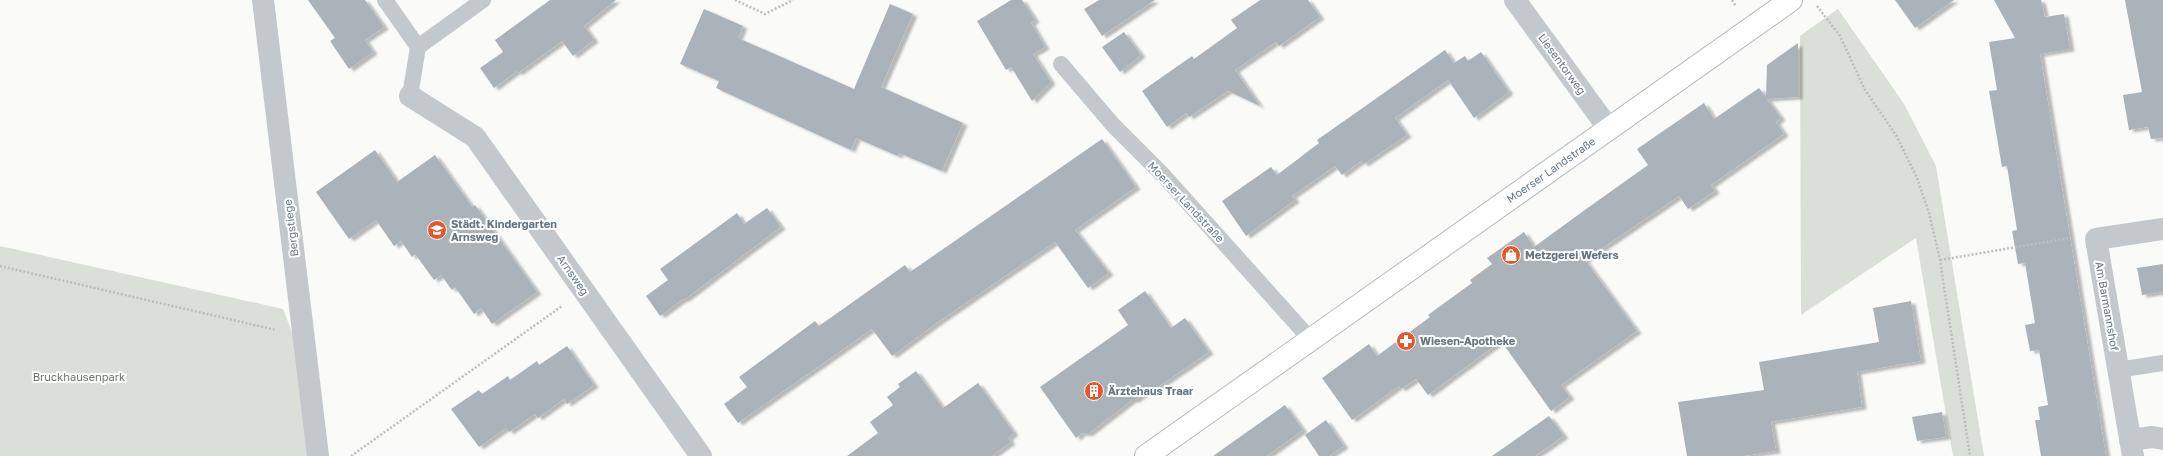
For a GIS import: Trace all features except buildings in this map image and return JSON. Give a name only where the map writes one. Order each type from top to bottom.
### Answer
[{"type":"main road","name":"Moerser Landstraße","points":[[1146,456],[1791,0]]},
{"type":"street","name":"Bergstiege","points":[[263,0],[318,456]]},
{"type":"street","name":"Liesentorweg","points":[[1515,0],[1609,129]]},
{"type":"street","name":"Arnsweg","points":[[410,96],[475,137],[701,456]]},
{"type":"street","points":[[2096,239],[2163,229]]},
{"type":"street","name":"Am Barmannshof","points":[[2096,239],[2131,448],[2152,437],[2163,438]]},
{"type":"lane","points":[[385,0],[418,47],[410,96]]},
{"type":"lane","points":[[418,47],[483,0]]},
{"type":"lane","name":"Moerser Landstraße","points":[[1061,64],[1113,125],[1164,176],[1312,340]]},
{"type":"lane","points":[[2118,370],[2163,363]]},
{"type":"path","points":[[734,0],[765,14],[793,0]]},
{"type":"path","points":[[1812,0],[1840,36],[1865,90],[1896,135],[1908,156],[1929,213],[1940,260],[1970,456]]},
{"type":"path","points":[[1940,260],[2082,236],[2096,239]]},
{"type":"path","points":[[0,266],[304,336]]},
{"type":"path","points":[[351,456],[584,290]]},
{"type":"green space","points":[[1838,9],[1904,104],[1936,166],[1984,456],[1953,456],[1916,238],[1801,315],[1800,36]]},
{"type":"green space","name":"Bruckhausenpark","points":[[0,246],[283,309],[297,345],[313,456],[0,456]]},
{"type":"place","name":"Städt. Kindergarten Arnsweg","points":[[437,230]]},
{"type":"place","name":"Metzgerei Wefers","points":[[1511,255]]},
{"type":"place","name":"Wiesen-Apotheke","points":[[1406,341]]},
{"type":"place","name":"Ärztehaus Traar","points":[[1094,391]]}]
